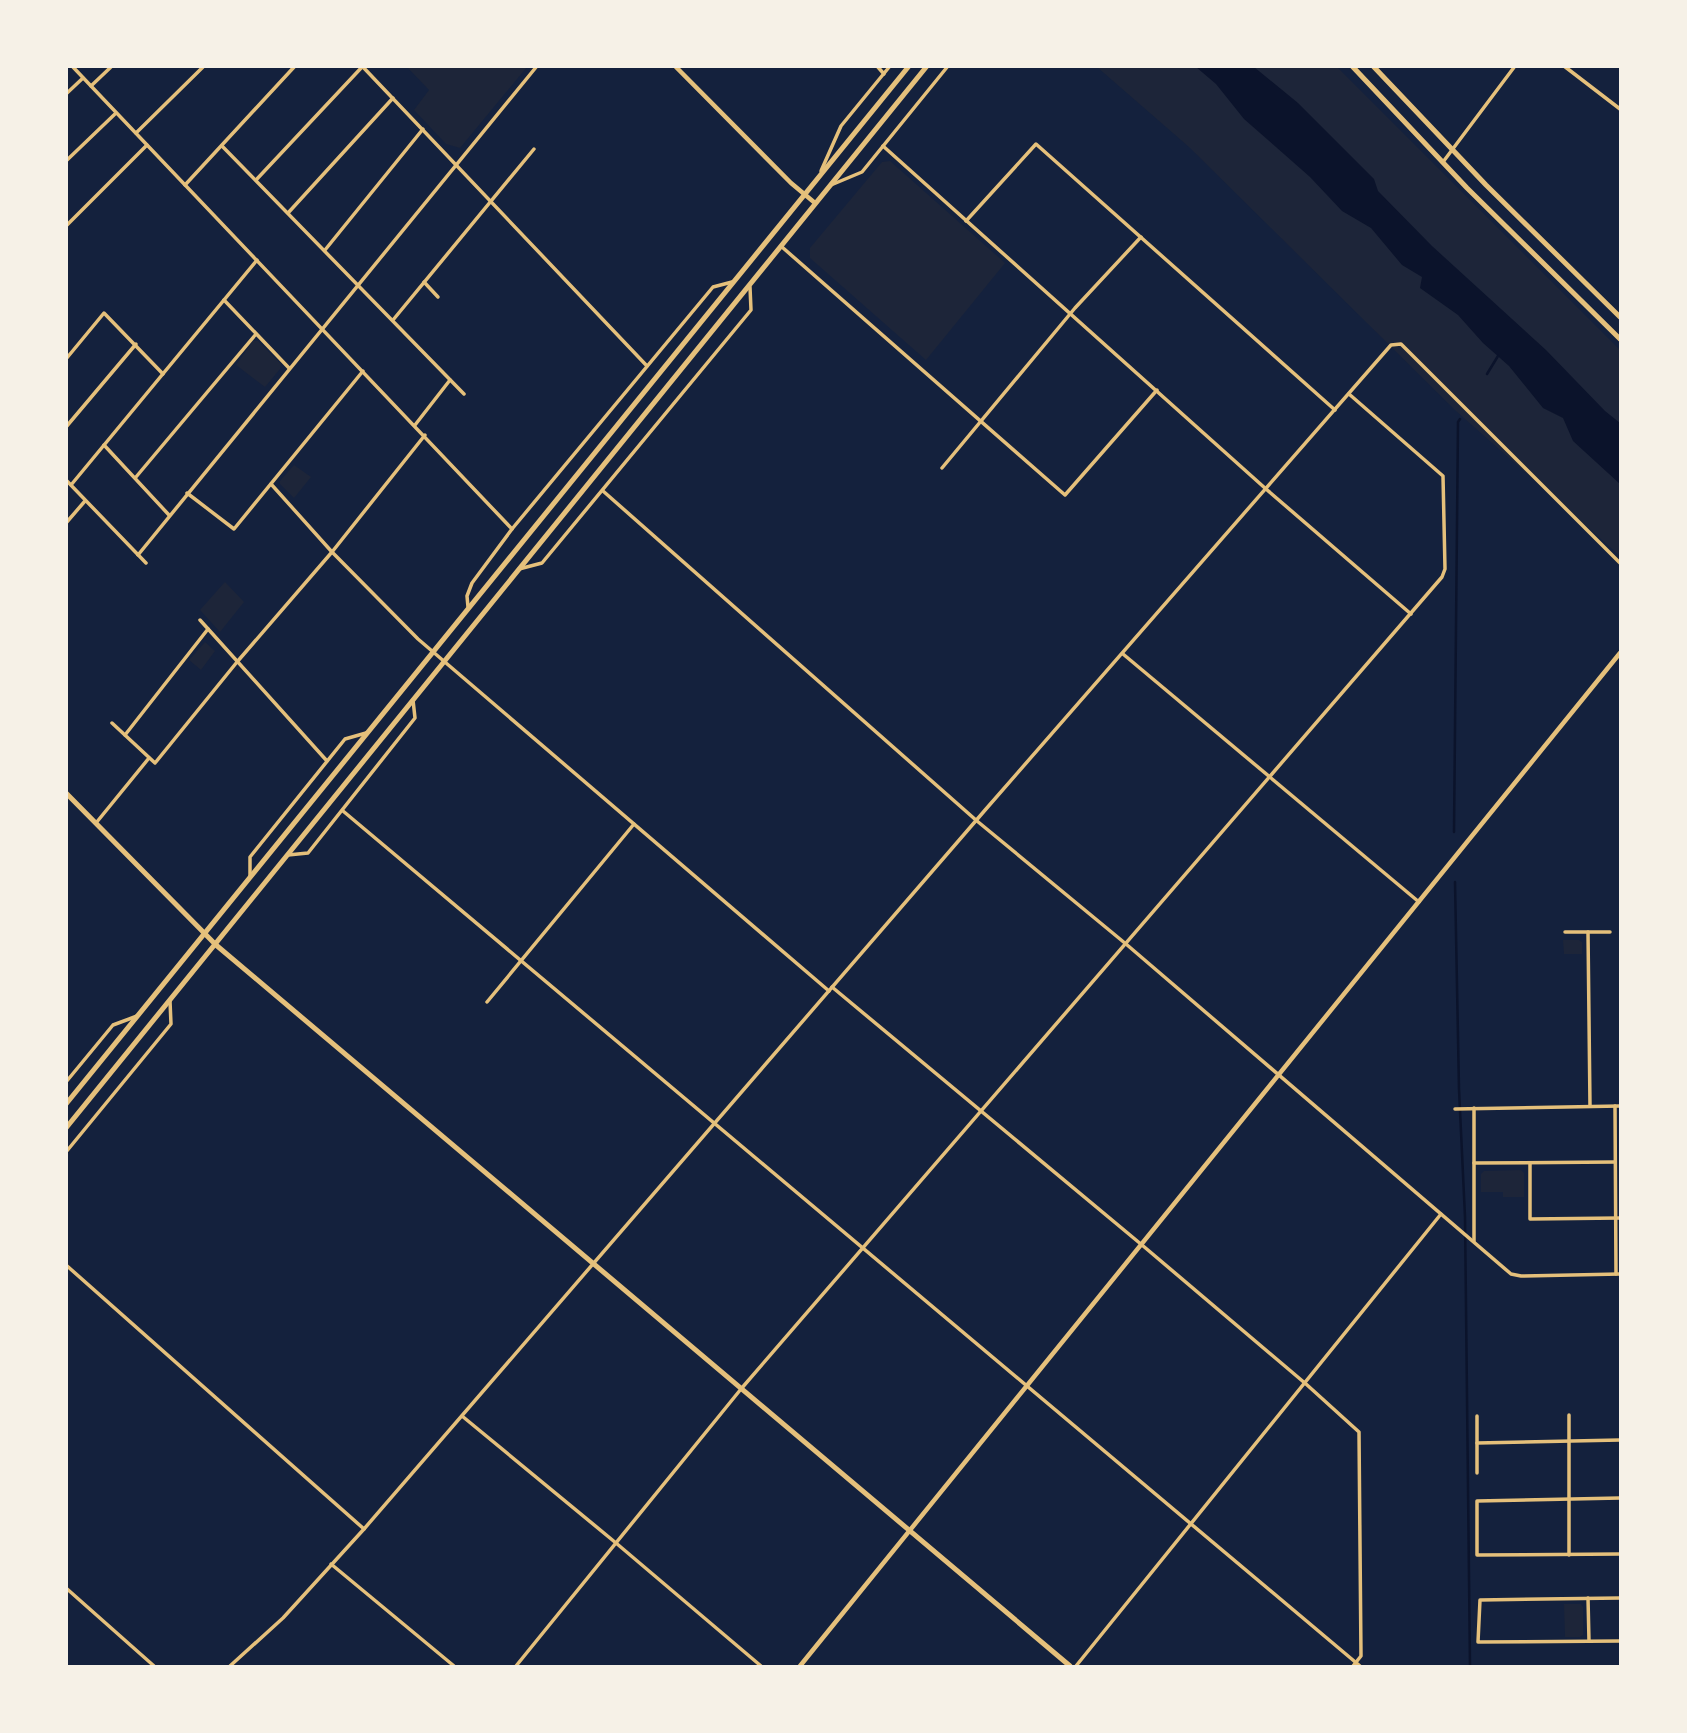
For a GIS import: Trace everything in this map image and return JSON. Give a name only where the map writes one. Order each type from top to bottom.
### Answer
[{"type":"main road","points":[[66,1104],[909,66]]},
{"type":"main road","points":[[66,1128],[927,66]]},
{"type":"main road","points":[[1352,66],[1443,162],[1620,339]]},
{"type":"main road","points":[[1373,66],[1452,152],[1620,317]]},
{"type":"main road","points":[[66,793],[216,945],[1070,1667]]},
{"type":"street","points":[[72,66],[512,529]]},
{"type":"street","points":[[91,86],[111,66]]},
{"type":"street","points":[[136,133],[204,66]]},
{"type":"street","points":[[185,185],[295,66]]},
{"type":"street","points":[[138,555],[537,66]]},
{"type":"street","points":[[877,66],[884,74]]},
{"type":"street","points":[[817,180],[841,126],[890,66]]},
{"type":"street","points":[[827,187],[862,172],[948,66]]},
{"type":"street","points":[[1443,162],[1515,66]]},
{"type":"street","points":[[1564,66],[1620,108]]},
{"type":"street","points":[[256,180],[362,67],[647,366]]},
{"type":"street","points":[[679,68],[791,183],[815,203]]},
{"type":"street","points":[[66,94],[83,78]]},
{"type":"street","points":[[288,213],[393,98]]},
{"type":"street","points":[[66,160],[116,113]]},
{"type":"street","points":[[324,250],[423,129]]},
{"type":"street","points":[[966,221],[1036,144],[1335,410]]},
{"type":"street","points":[[66,226],[147,145]]},
{"type":"street","points":[[222,146],[464,394]]},
{"type":"street","points":[[883,146],[1266,489],[1411,614]]},
{"type":"street","points":[[392,321],[534,149]]},
{"type":"street","points":[[942,468],[1071,314],[1140,237]]},
{"type":"street","points":[[782,247],[1065,495],[1157,390]]},
{"type":"street","points":[[71,485],[257,260]]},
{"type":"street","points":[[424,282],[439,296]]},
{"type":"street","points":[[468,609],[467,596],[472,583],[512,529],[713,287],[734,282]]},
{"type":"street","points":[[519,569],[542,564],[603,491],[751,310],[750,287]]},
{"type":"street","points":[[224,300],[289,368]]},
{"type":"street","points":[[66,359],[104,313],[163,374]]},
{"type":"street","points":[[136,477],[256,334]]},
{"type":"street","points":[[66,427],[135,344]]},
{"type":"street","points":[[230,1667],[283,1618],[364,1529],[1391,345],[1401,344],[1620,563]]},
{"type":"street","points":[[187,493],[234,529],[363,371]]},
{"type":"street","points":[[415,425],[450,380]]},
{"type":"street","points":[[516,1667],[741,1389],[1443,577],[1443,476],[1349,394]]},
{"type":"street","points":[[112,723],[155,763],[332,552],[425,435]]},
{"type":"street","points":[[104,445],[169,515]]},
{"type":"street","points":[[66,481],[146,563]]},
{"type":"street","points":[[271,484],[332,552],[433,652],[830,989],[1142,1245],[1359,1432],[1361,1656],[1356,1665],[343,811]]},
{"type":"street","points":[[603,491],[977,821],[1126,944],[1511,1274],[1618,1274],[1615,1106]]},
{"type":"street","points":[[66,523],[85,501]]},
{"type":"street","points":[[200,620],[327,761]]},
{"type":"street","points":[[124,735],[208,629]]},
{"type":"street","points":[[800,1667],[1620,653]]},
{"type":"street","points":[[1123,654],[1419,902]]},
{"type":"street","points":[[288,855],[308,853],[343,811],[415,718],[413,700]]},
{"type":"street","points":[[250,878],[250,857],[327,761],[345,739],[368,733]]},
{"type":"street","points":[[96,823],[149,758]]},
{"type":"street","points":[[487,1002],[634,824]]},
{"type":"street","points":[[1565,932],[1610,932]]},
{"type":"street","points":[[1588,932],[1590,1106]]},
{"type":"street","points":[[66,1152],[171,1024],[170,1001]]},
{"type":"street","points":[[66,1082],[113,1025],[139,1015]]},
{"type":"street","points":[[1455,1109],[1620,1106]]},
{"type":"street","points":[[1472,1108],[1472,1240]]},
{"type":"street","points":[[1474,1163],[1615,1162]]},
{"type":"street","points":[[1530,1163],[1530,1219],[1618,1218]]},
{"type":"street","points":[[1076,1667],[1441,1214]]},
{"type":"street","points":[[66,1265],[364,1529]]},
{"type":"street","points":[[1569,1415],[1569,1555]]},
{"type":"street","points":[[461,1416],[617,1543],[761,1667]]},
{"type":"street","points":[[1476,1416],[1477,1473]]},
{"type":"street","points":[[1477,1443],[1620,1440]]},
{"type":"street","points":[[1620,1498],[1477,1501],[1478,1555],[1620,1554]]},
{"type":"street","points":[[331,1564],[454,1667]]},
{"type":"street","points":[[66,1588],[153,1667]]},
{"type":"street","points":[[1588,1598],[1589,1641]]},
{"type":"street","points":[[1620,1598],[1479,1600],[1478,1642],[1620,1641]]},
{"type":"shaded area","points":[[407,67],[527,67],[460,148],[446,144],[414,110],[429,90]]},
{"type":"shaded area","points":[[1097,67],[1337,67],[1620,350],[1620,556],[1456,411],[1189,147]]},
{"type":"shaded area","points":[[1196,67],[1254,67],[1298,103],[1374,179],[1378,191],[1432,246],[1546,350],[1620,423],[1620,484],[1573,441],[1563,418],[1543,408],[1509,366],[1483,343],[1458,315],[1420,288],[1422,277],[1402,265],[1371,228],[1342,211],[1310,177],[1244,119],[1216,84]]},
{"type":"shaded area","points":[[890,161],[1005,263],[926,360],[810,258],[810,248],[882,162]]},
{"type":"shaded area","points":[[253,341],[258,341],[281,364],[265,387],[236,365]]},
{"type":"shaded area","points":[[294,465],[311,477],[294,498],[280,481]]},
{"type":"shaded area","points":[[225,582],[244,602],[220,632],[200,610]]},
{"type":"shaded area","points":[[205,642],[215,651],[201,670],[189,660]]},
{"type":"shaded area","points":[[1563,940],[1582,942],[1582,954],[1564,954]]},
{"type":"shaded area","points":[[1521,1170],[1524,1173],[1524,1197],[1503,1197],[1503,1192],[1481,1192],[1481,1174],[1484,1171]]},
{"type":"shaded area","points":[[1564,1604],[1581,1604],[1583,1607],[1583,1635],[1580,1637],[1565,1637]]},
{"type":"waterway","points":[[1487,374],[1498,356]]},
{"type":"waterway","points":[[1454,832],[1460,419]]},
{"type":"waterway","points":[[1455,882],[1459,1089],[1465,1217],[1470,1666]]}]
